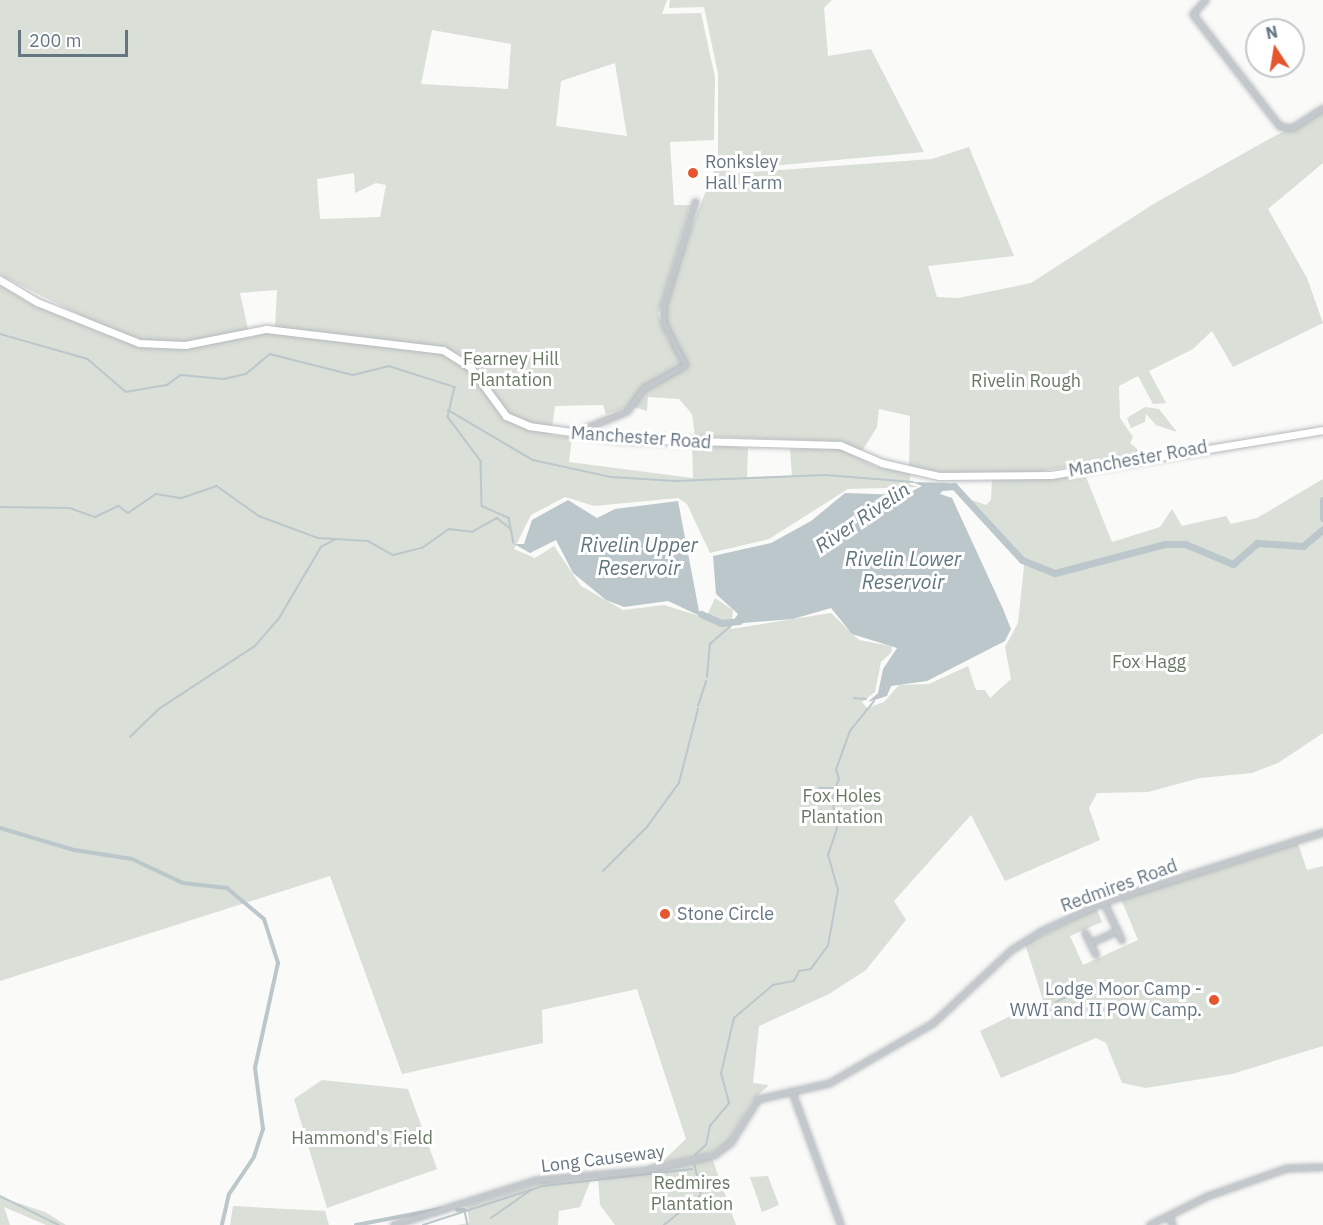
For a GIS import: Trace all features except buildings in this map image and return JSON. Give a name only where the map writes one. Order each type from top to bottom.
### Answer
[{"type":"main road","name":"Manchester Road","points":[[0,280],[37,302],[140,343],[185,345],[266,329],[443,350],[470,367],[512,420],[575,434],[831,444],[914,473],[951,477],[1051,475],[1323,430]]},
{"type":"street","points":[[1206,0],[1193,11],[1236,76],[1288,129],[1323,108]]},
{"type":"street","points":[[575,434],[630,409],[644,388],[685,365],[664,324],[663,307],[695,202]]},
{"type":"street","name":"Redmires Road","points":[[792,1091],[833,1081],[933,1023],[1021,942],[1104,902],[1323,832]]},
{"type":"street","points":[[1104,902],[1122,940]]},
{"type":"street","points":[[1090,943],[1117,931]]},
{"type":"street","points":[[1085,932],[1096,955]]},
{"type":"street","points":[[792,1091],[841,1225]]},
{"type":"street","name":"Long Causeway","points":[[393,1225],[536,1180],[646,1170],[710,1156],[728,1145],[758,1100],[792,1091]]},
{"type":"street","points":[[1149,1225],[1207,1196],[1287,1168],[1323,1167]]},
{"type":"street","points":[[1169,1216],[1173,1225]]},
{"type":"green space","points":[[0,0],[667,0],[662,14],[701,13],[715,77],[714,140],[670,142],[674,205],[690,205],[658,314],[668,340],[680,350],[664,317],[668,287],[715,168],[738,173],[932,159],[969,147],[1014,256],[928,266],[937,297],[958,298],[1031,283],[1155,203],[1323,109],[1323,163],[1268,209],[1307,278],[1323,323],[1233,367],[1212,331],[1193,349],[1149,371],[1166,403],[1153,404],[1138,376],[1119,386],[1120,418],[1133,437],[1130,443],[1143,454],[1036,472],[951,473],[909,468],[910,416],[879,409],[877,427],[862,451],[841,442],[695,436],[692,414],[679,399],[648,397],[647,411],[630,406],[606,414],[603,405],[555,406],[551,435],[572,437],[569,462],[693,478],[692,443],[748,448],[747,477],[792,476],[790,449],[839,448],[877,467],[911,474],[909,484],[918,487],[848,489],[769,539],[710,553],[687,504],[678,498],[594,506],[565,497],[531,515],[514,549],[535,558],[554,546],[581,586],[623,610],[664,605],[706,618],[715,598],[733,610],[731,629],[831,613],[859,640],[891,646],[892,652],[881,662],[875,692],[862,702],[867,708],[884,702],[899,685],[929,684],[968,666],[976,690],[985,690],[990,698],[1011,679],[1005,647],[1018,623],[1024,566],[1024,558],[972,500],[986,505],[991,500],[992,479],[1084,472],[1112,542],[1160,527],[1172,509],[1182,526],[1226,516],[1231,524],[1257,518],[1323,479],[1323,733],[1278,763],[1252,773],[1200,778],[1148,792],[1097,793],[1089,808],[1100,840],[1005,881],[971,815],[894,901],[906,920],[866,970],[829,994],[759,1026],[753,1083],[769,1085],[752,1101],[728,1142],[708,1154],[644,1167],[664,1160],[686,1139],[637,989],[542,1010],[543,1043],[402,1074],[330,876],[0,981],[0,285],[31,304],[109,336],[112,331],[0,275]],"holes":[[[432,30],[511,44],[508,89],[421,84]],[[615,63],[627,136],[556,126],[561,81]],[[354,173],[355,193],[376,183],[386,185],[380,217],[320,219],[317,179]],[[277,290],[275,327],[250,338],[240,293]]]},
{"type":"green space","points":[[670,0],[832,0],[824,8],[828,56],[871,49],[924,152],[748,168],[718,165],[718,74],[704,7],[669,8]]},
{"type":"green space","points":[[1145,407],[1159,409],[1177,432],[1156,425],[1146,414],[1145,422],[1131,428],[1127,418]]},
{"type":"green space","points":[[1297,841],[1307,870],[1323,866],[1323,1046],[1232,1074],[1146,1088],[1122,1083],[1106,1043],[1096,1038],[1001,1078],[980,1031],[1043,1000],[1025,944],[1096,908],[1102,922],[1070,936],[1083,965],[1138,940],[1121,899]]},
{"type":"green space","name":"Hammond's Field","points":[[322,1080],[408,1089],[437,1169],[327,1208],[294,1099]]},
{"type":"green space","name":"Redmires Plantation","points":[[712,1158],[736,1225],[615,1225],[600,1205],[598,1177]]},
{"type":"green space","points":[[768,1176],[779,1205],[762,1212],[750,1177]]},
{"type":"green space","points":[[591,1180],[580,1207],[559,1211],[558,1225],[457,1225],[469,1223],[467,1206],[543,1182]]},
{"type":"green space","points":[[0,1197],[45,1212],[66,1225],[46,1225],[4,1207],[10,1225],[0,1225]]},
{"type":"green space","points":[[233,1206],[325,1211],[329,1225],[230,1225]]},
{"type":"water","name":"Rivelin Lower Reservoir","points":[[912,482],[949,483],[940,494],[952,498],[1003,609],[1011,629],[1005,641],[927,681],[891,686],[887,696],[868,702],[878,693],[883,669],[897,648],[852,634],[831,608],[793,619],[731,624],[738,614],[716,594],[713,556],[771,543],[811,521],[845,493],[905,495],[922,486]]},
{"type":"water","name":"Rivelin Upper Reservoir","points":[[568,500],[597,518],[615,509],[678,501],[700,616],[668,601],[624,607],[606,600],[573,573],[556,540],[530,553],[514,544],[524,544],[532,520]]},
{"type":"waterway","points":[[0,334],[88,359],[126,392],[167,385],[181,375],[224,379],[246,374],[270,354],[353,375],[389,366],[455,387],[448,417],[481,461],[482,506],[509,518],[514,543]]},
{"type":"waterway","points":[[448,410],[533,460],[611,477],[675,481],[826,475],[913,482]]},
{"type":"waterway","points":[[0,507],[70,508],[95,517],[119,506],[128,513],[156,494],[182,498],[217,486],[259,516],[318,538],[368,541],[393,555],[422,548],[449,529],[472,532],[497,518],[510,528]]},
{"type":"waterway","name":"River Rivelin","points":[[943,487],[954,486],[1022,560],[1055,573],[1165,544],[1185,544],[1233,564],[1257,543],[1303,546],[1323,529]]},
{"type":"waterway","name":"River Rivelin","points":[[1323,500],[1323,518]]},
{"type":"waterway","points":[[130,737],[159,709],[255,646],[278,620],[321,547],[334,540]]},
{"type":"waterway","name":"River Rivelin","points":[[701,614],[721,623],[739,621]]},
{"type":"waterway","points":[[707,677],[710,644],[732,625]]},
{"type":"waterway","points":[[698,706],[706,681]]},
{"type":"waterway","points":[[854,698],[866,699]]},
{"type":"waterway","points":[[695,1155],[706,1145],[710,1126],[729,1103],[721,1074],[734,1018],[773,985],[794,981],[799,971],[811,969],[828,946],[838,890],[828,855],[837,829],[832,798],[839,779],[836,770],[850,731],[874,701]]},
{"type":"waterway","points":[[603,871],[647,827],[679,783],[698,709]]},
{"type":"waterway","points":[[819,788],[833,788]]},
{"type":"waterway","points":[[818,798],[832,798]]},
{"type":"waterway","points":[[0,828],[74,850],[132,859],[183,883],[227,888],[264,919],[278,963],[255,1068],[263,1129],[254,1157],[229,1194],[222,1225]]},
{"type":"waterway","points":[[1056,1002],[1081,990]]},
{"type":"waterway","points":[[664,1225],[701,1195],[695,1166]]},
{"type":"waterway","points":[[423,1225],[543,1186],[692,1169]]},
{"type":"waterway","points":[[491,1218],[531,1190]]},
{"type":"waterway","points":[[0,1196],[59,1225]]},
{"type":"waterway","points":[[356,1225],[441,1209]]},
{"type":"waterway","points":[[457,1210],[465,1210]]},
{"type":"waterway","points":[[465,1211],[468,1225]]},
{"type":"place","name":"Ronksley Hall Farm","points":[[693,173]]},
{"type":"place","name":"Stone Circle","points":[[665,914]]},
{"type":"place","name":"Lodge Moor Camp - WWI and II POW Camp.","points":[[1214,1000]]},
{"type":"park label","name":"Fearney Hill Plantation","points":[[511,370]]},
{"type":"park label","name":"Rivelin Rough","points":[[1026,381]]},
{"type":"park label","name":"Fox Hagg","points":[[1149,662]]},
{"type":"park label","name":"Fox Holes Plantation","points":[[842,807]]}]
